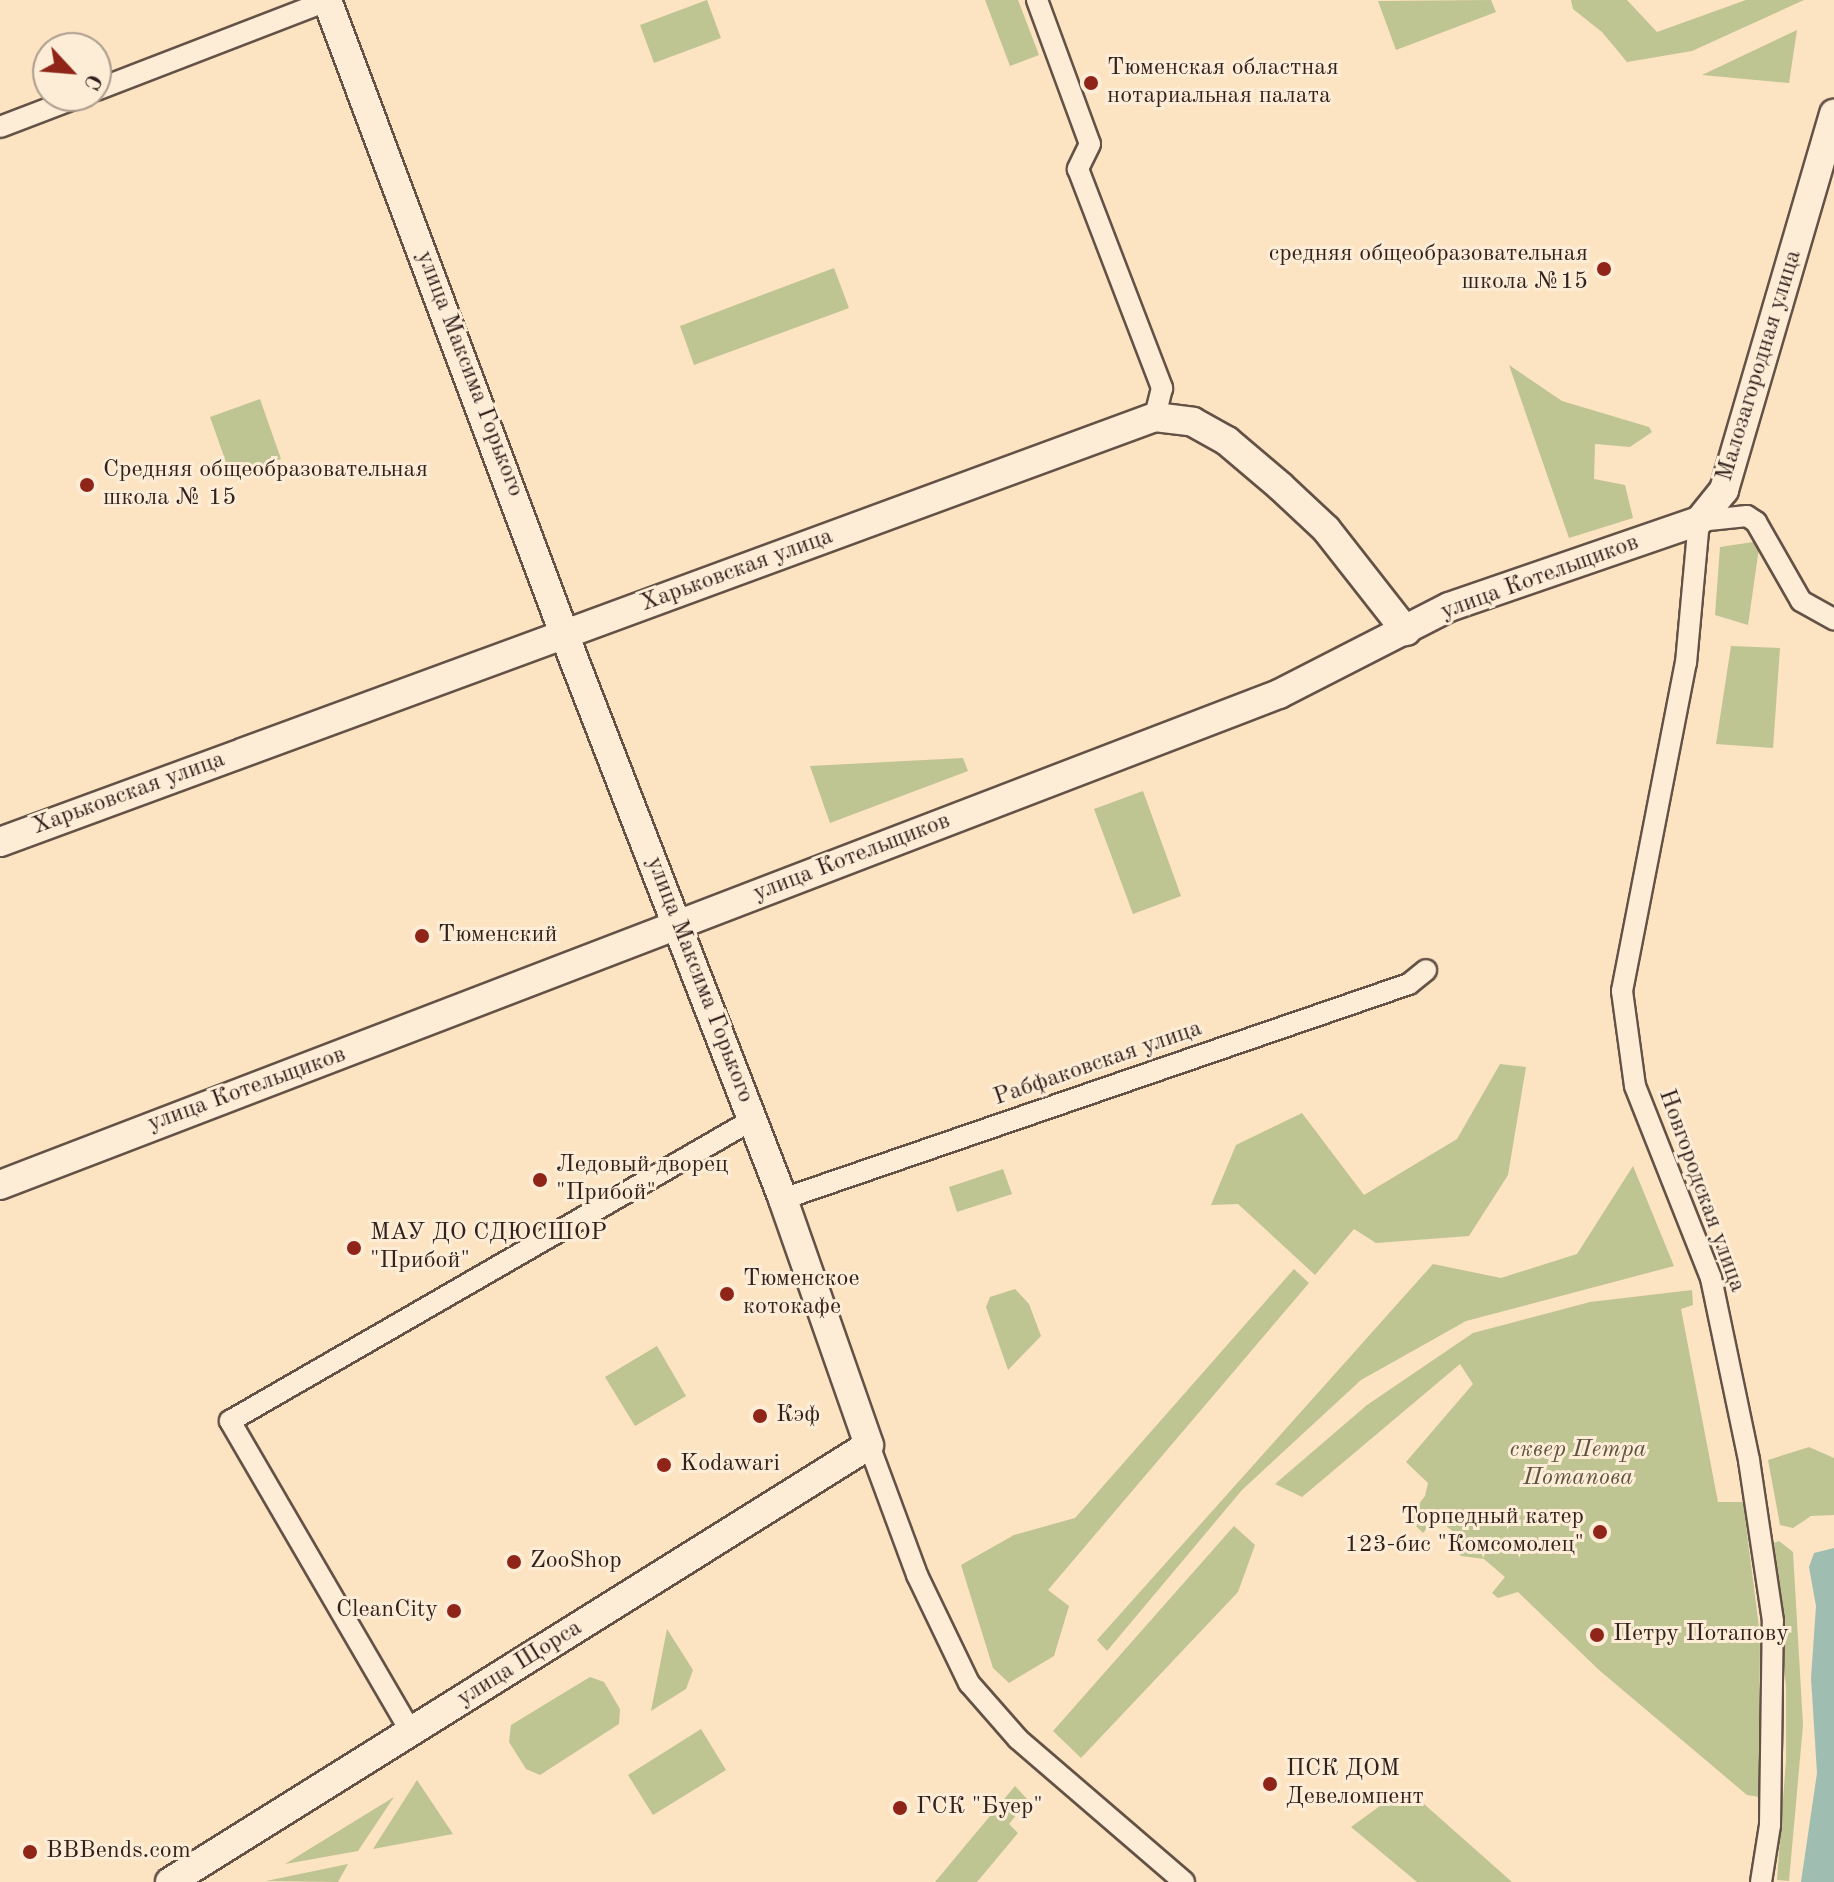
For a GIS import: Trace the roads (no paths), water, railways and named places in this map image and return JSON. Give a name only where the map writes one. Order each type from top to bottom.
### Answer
[{"type":"street","points":[[112,84],[327,0]]},
{"type":"street","name":"улица Максима Горького","points":[[327,0],[565,634],[783,1199],[917,1575],[969,1683],[1039,1759],[1184,1882]]},
{"type":"street","points":[[1037,0],[1090,144],[1078,169],[1162,388],[1155,417]]},
{"type":"street","points":[[0,127],[39,112]]},
{"type":"street","name":"Малозагородная улица","points":[[1699,521],[1724,490],[1834,114]]},
{"type":"street","name":"Харьковская улица","points":[[0,842],[1155,417],[1193,422],[1227,441],[1270,477],[1326,529],[1406,631]]},
{"type":"street","name":"Малозагородная улица","points":[[1699,521],[1747,516],[1756,522],[1801,601],[1834,619]]},
{"type":"street","name":"улица Котельщиков","points":[[0,1185],[1279,694],[1449,607],[1699,521]]},
{"type":"street","name":"Новгородская улица","points":[[1699,521],[1686,663],[1622,991],[1635,1086],[1711,1278],[1749,1460],[1773,1621],[1770,1825],[1761,1882]]},
{"type":"street","name":"Рабфаковская улица","points":[[783,1199],[1409,984],[1426,970]]},
{"type":"street","points":[[411,1732],[230,1421],[752,1120]]},
{"type":"street","name":"улица Щорса","points":[[170,1882],[869,1445]]},
{"type":"place","name":"Тюменская областная нотариальная палата","points":[[1091,83]]},
{"type":"place","name":"средняя общеобразовательная школа №15","points":[[1604,269]]},
{"type":"place","name":"Средняя общеобразовательная школа № 15","points":[[87,485]]},
{"type":"place","name":"Тюменский","points":[[422,936]]},
{"type":"place","name":"Ледовый дворец \"Прибой\"","points":[[540,1180]]},
{"type":"place","name":"МАУ ДО СДЮСШОР \"Прибой\"","points":[[354,1248]]},
{"type":"place","name":"Тюменское котокафе","points":[[727,1294]]},
{"type":"place","name":"Кэф","points":[[760,1416]]},
{"type":"place","name":"Kodawari","points":[[664,1465]]},
{"type":"place","name":"Торпедный катер 123-бис \"Комсомолец\"","points":[[1600,1532]]},
{"type":"place","name":"ZooShop","points":[[514,1562]]},
{"type":"place","name":"CleanCity","points":[[454,1611]]},
{"type":"place","name":"Петру Потапову","points":[[1597,1635]]},
{"type":"place","name":"ПСК ДОМ Девеломпент","points":[[1270,1784]]},
{"type":"place","name":"ГСК \"Буер\"","points":[[900,1808]]},
{"type":"place","name":"BBBends.com","points":[[30,1852]]},
{"type":"park label","name":"сквер Петра Потапова","points":[[1578,1465]]}]
